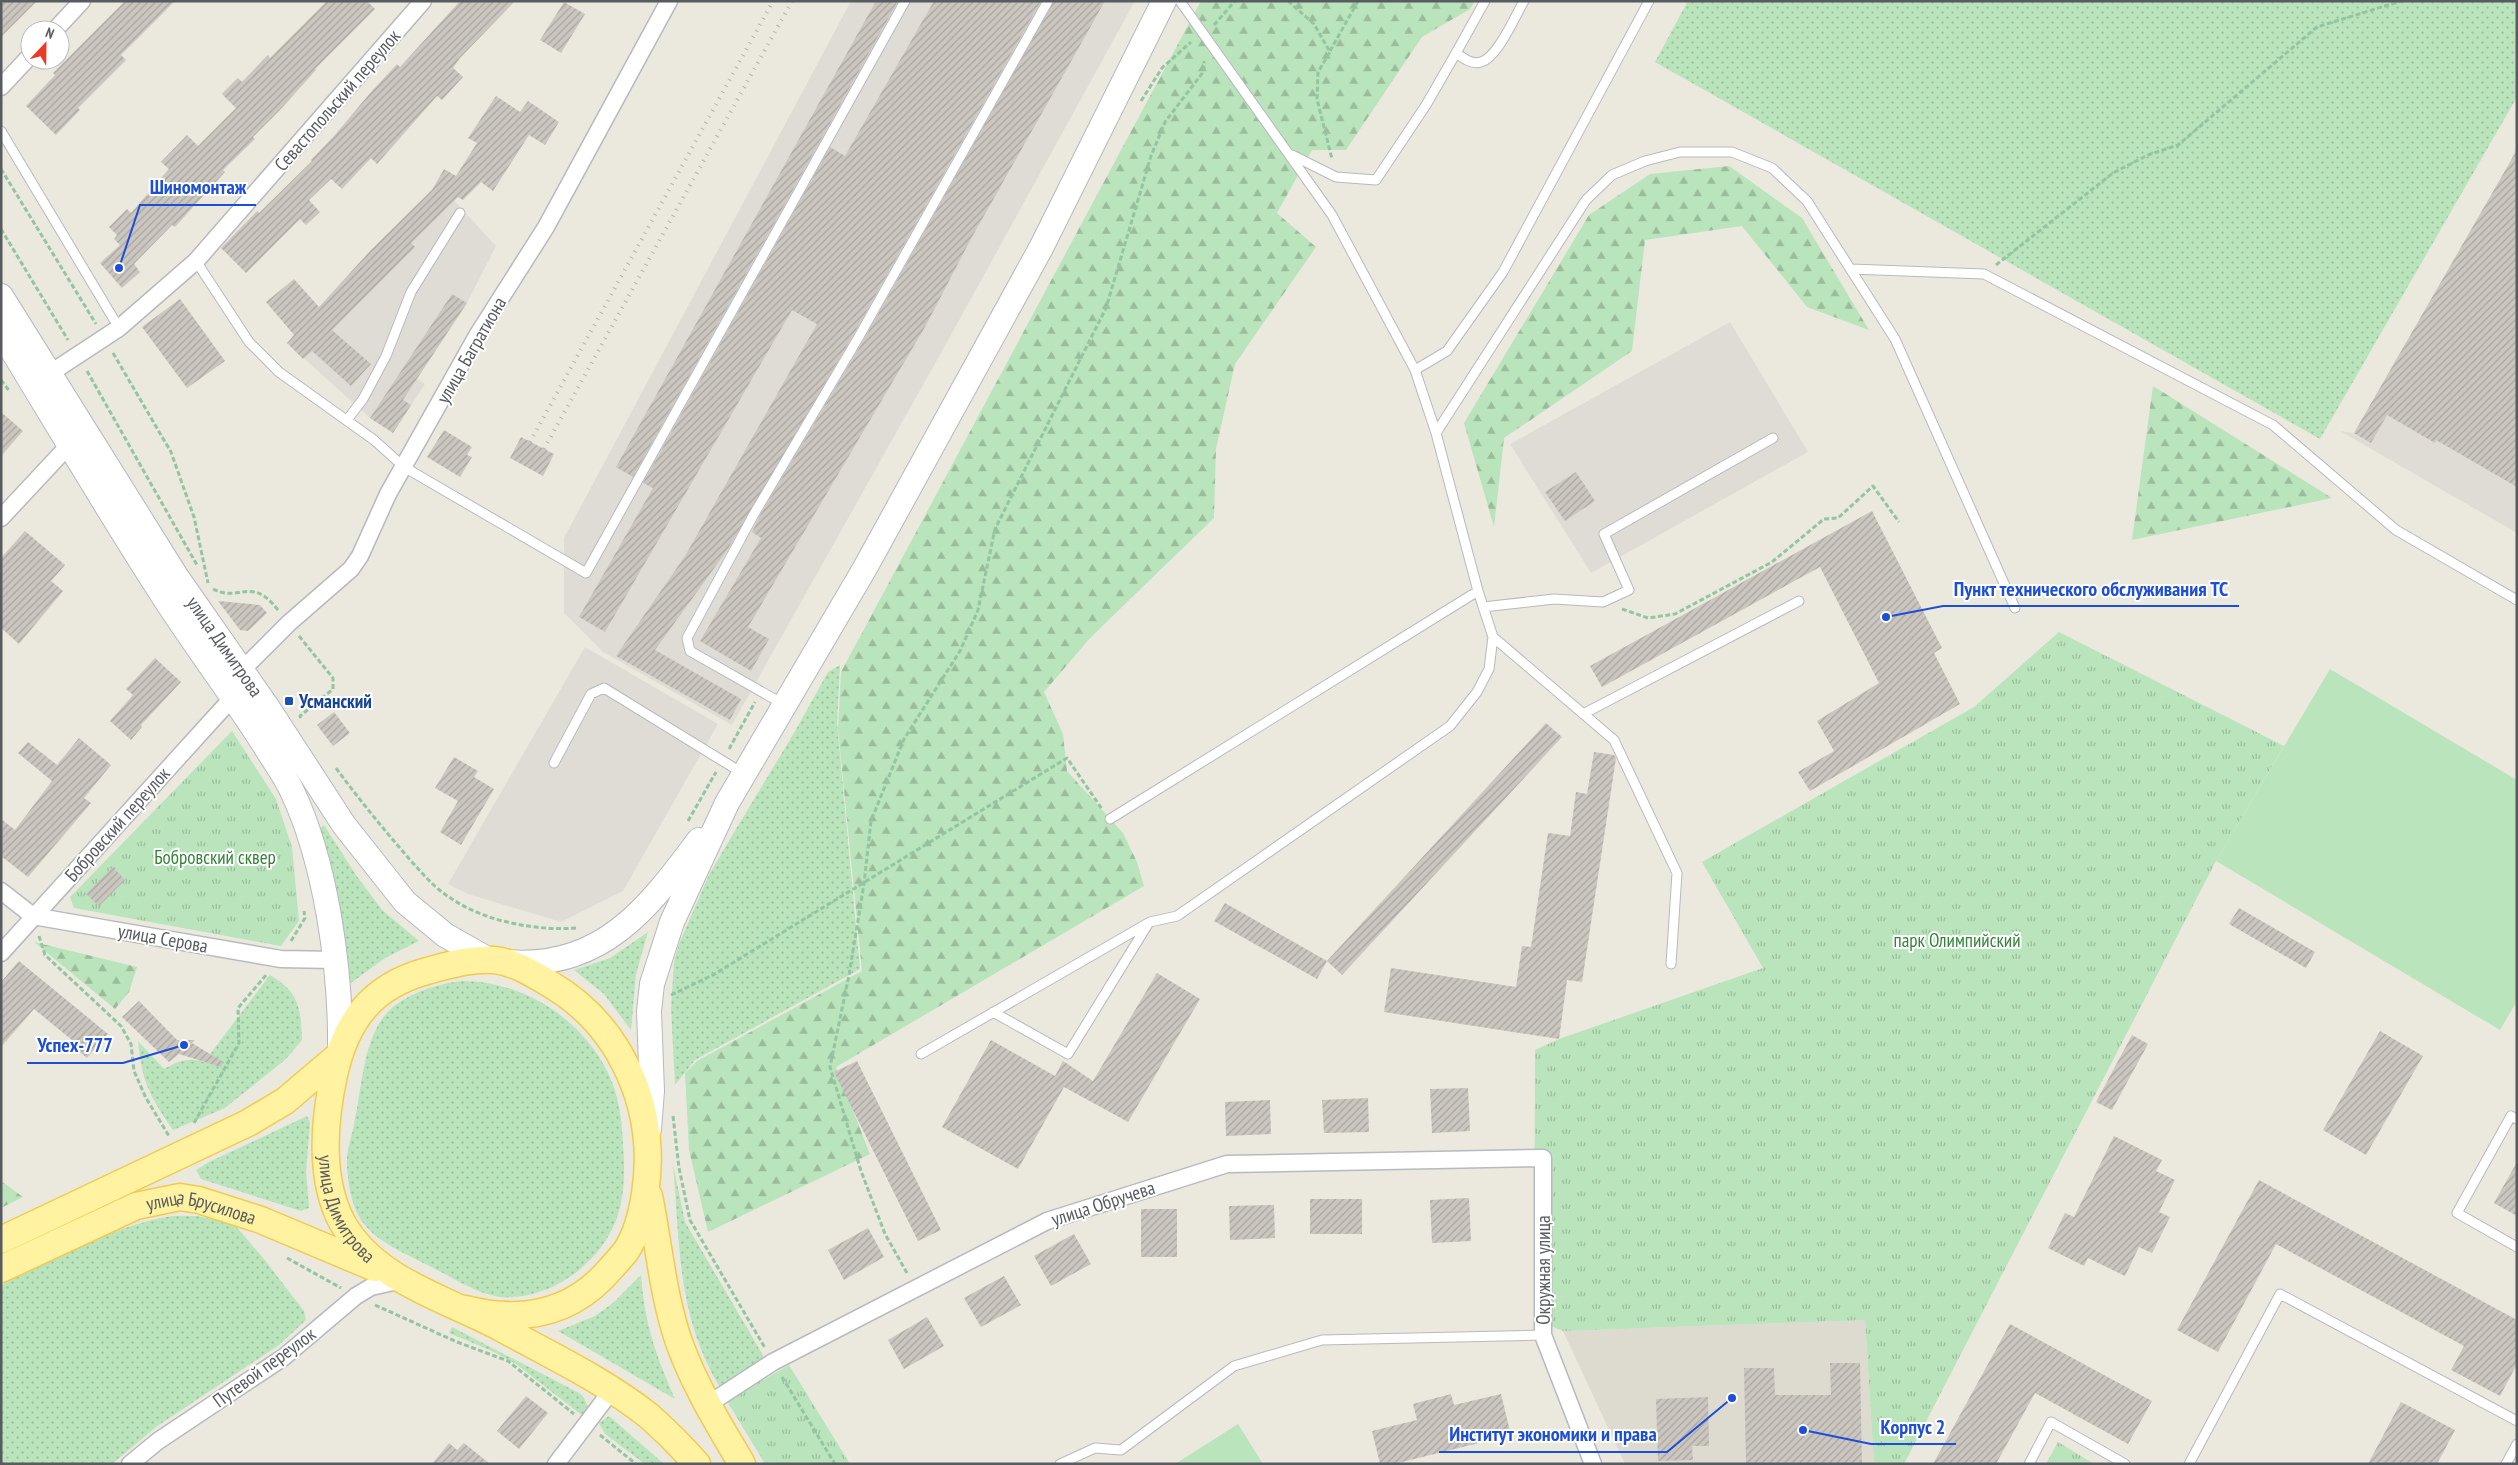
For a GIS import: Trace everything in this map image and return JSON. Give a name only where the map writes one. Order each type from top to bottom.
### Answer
[{"type":"main road","points":[[647,1151],[652,1091],[649,1011],[652,984],[672,922],[727,803],[869,559],[1040,248],[1164,1]]},
{"type":"main road","name":"улица Димитрова","points":[[1,296],[176,576],[242,671],[344,825],[394,890],[421,917],[445,935],[495,960],[529,972],[568,996],[589,1014],[605,1032],[624,1060],[641,1106],[647,1151],[647,1182],[663,1275],[680,1344],[707,1405],[742,1464]]},
{"type":"main road","name":"улица Димитрова","points":[[1,332],[162,596],[234,696],[292,790],[313,839],[326,902],[339,1001],[339,1052],[330,1093],[327,1135],[328,1178],[332,1198],[341,1220],[351,1237],[362,1250],[402,1280],[466,1309],[612,1390],[648,1415],[697,1464]]},
{"type":"main road","points":[[495,960],[527,963],[554,961],[580,952],[621,930],[656,896],[727,803]]},
{"type":"main road","name":"улица Димитрова","points":[[339,1052],[360,1012],[394,983],[409,976],[450,965],[495,960]]},
{"type":"main road","name":"улица Брусилова","points":[[1,1240],[248,1123],[284,1101],[339,1052]]},
{"type":"main road","name":"улица Димитрова","points":[[466,1309],[489,1315],[524,1316],[557,1309],[578,1298],[596,1284],[627,1250],[640,1220],[647,1182]]},
{"type":"main road","name":"улица Брусилова","points":[[1,1270],[136,1206],[180,1197],[199,1200],[261,1220],[402,1280]]},
{"type":"street","points":[[64,20],[82,1]]},
{"type":"street","name":"Севастопольский переулок","points":[[49,374],[119,328],[196,261],[423,1]]},
{"type":"street","name":"улица Багратиона","points":[[242,671],[288,623],[351,569],[360,556],[373,524],[478,334],[546,227],[669,1]]},
{"type":"street","points":[[1,87],[20,67]]},
{"type":"street","points":[[1,518],[70,444]]},
{"type":"street","name":"Бобровский переулок","points":[[1,953],[234,696]]},
{"type":"street","name":"улица Серова","points":[[1,891],[33,916],[281,959],[334,960]]},
{"type":"street","name":"улица Обручева","points":[[707,1405],[773,1362],[1047,1221],[1228,1164],[1544,1158]]},
{"type":"street","name":"Окружная улица","points":[[1544,1158],[1543,1334],[1593,1464]]},
{"type":"street","name":"Путевой переулок","points":[[130,1464],[158,1441],[284,1357],[356,1296],[370,1287],[402,1280]]},
{"type":"street","points":[[556,1464],[612,1390]]},
{"type":"lane","points":[[196,261],[249,342],[279,372],[374,440],[404,467],[586,573],[905,1]]},
{"type":"lane","points":[[784,704],[690,651],[687,638],[754,514],[857,340],[1048,1]]},
{"type":"lane","points":[[921,1054],[1150,922],[1177,916],[1450,726],[1477,692],[1489,669],[1493,637],[1478,591],[1436,433],[1415,370],[1332,214],[1180,1]]},
{"type":"lane","points":[[1289,154],[1336,177],[1376,180],[1426,104],[1485,1]]},
{"type":"lane","points":[[1456,53],[1471,62],[1480,63],[1488,59],[1496,50],[1524,1]]},
{"type":"lane","points":[[1415,370],[1447,350],[1504,272],[1649,1]]},
{"type":"lane","points":[[1,131],[119,328]]},
{"type":"lane","points":[[1436,433],[1586,200],[1612,175],[1645,161],[1680,152],[1732,152],[1772,168],[1807,201],[1895,339],[2016,608]]},
{"type":"lane","points":[[347,420],[363,399],[386,356],[411,292],[460,214]]},
{"type":"lane","points":[[1851,269],[1984,274],[2273,425],[2396,530],[2517,600]]},
{"type":"lane","points":[[1483,606],[1554,599],[1603,602],[1629,590],[1604,534],[1773,438]]},
{"type":"lane","points":[[1110,819],[1478,591]]},
{"type":"lane","points":[[1583,714],[1800,601]]},
{"type":"lane","points":[[1493,637],[1614,740],[1677,873],[1671,964]]},
{"type":"lane","points":[[554,763],[591,694],[604,688],[744,774]]},
{"type":"lane","points":[[993,1012],[1068,1054],[1150,922]]},
{"type":"lane","points":[[2517,1119],[2512,1116],[2457,1213],[2517,1247]]},
{"type":"lane","points":[[2188,1464],[2280,1294],[2517,1421]]},
{"type":"lane","points":[[1060,1464],[1095,1448],[1121,1450],[1234,1366],[1322,1340],[1543,1334]]},
{"type":"lane","points":[[2029,1464],[2051,1422],[2125,1464]]},
{"type":"lane","points":[[2506,1464],[2517,1444]]},
{"type":"path","points":[[916,1289],[885,1234],[861,1171],[830,1067],[849,975],[864,884],[871,821],[904,739],[960,651],[978,610],[995,529],[1106,308],[1151,156],[1165,122],[1204,72],[1203,35],[1235,1]]},
{"type":"path","points":[[1288,1],[1314,24],[1330,52]]},
{"type":"path","points":[[1336,177],[1317,99],[1318,72],[1358,1]]},
{"type":"path","points":[[1984,274],[2113,173],[2148,155],[2178,145],[2317,26],[2400,1]]},
{"type":"path","points":[[1,169],[171,452],[194,517],[209,586],[78,355],[1,229]]},
{"type":"path","points":[[1603,602],[1648,618],[1675,614],[1772,562],[1824,519],[1838,518],[1873,486],[1899,522]]},
{"type":"path","points":[[684,828],[762,690]]},
{"type":"path","points":[[300,716],[305,724]]},
{"type":"path","points":[[669,1004],[671,996],[713,975],[1067,758],[1110,819]]},
{"type":"path","points":[[332,764],[376,822],[432,884],[453,900],[481,913],[510,922],[561,929],[582,927]]},
{"type":"path","points":[[33,916],[45,955],[121,1026],[131,1044],[134,1071],[146,1098],[172,1141]]},
{"type":"path","points":[[673,1108],[679,1168],[690,1220],[835,1464]]},
{"type":"path","points":[[279,1254],[356,1296],[457,1342],[508,1361],[636,1464]]},
{"type":"shaded area","points":[[851,1],[1135,1],[946,344],[732,725],[603,652],[564,613],[564,538]]},
{"type":"shaded area","points":[[2517,144],[2517,533],[2340,431],[2354,433],[2511,160]]},
{"type":"shaded area","points":[[438,183],[496,246],[467,303],[417,379],[425,384],[393,433],[370,418],[287,343],[371,250]]},
{"type":"shaded area","points":[[1730,322],[1808,452],[1591,573],[1510,444]]},
{"type":"shaded area","points":[[585,647],[718,724],[623,891],[561,922],[468,894],[448,884]]},
{"type":"shaded area","points":[[1865,1320],[1874,1464],[1625,1464],[1563,1331]]},
{"type":"green space","points":[[1201,1],[1475,1],[1470,9],[1422,37],[1346,150],[1312,150],[1277,213],[1316,247],[1235,364],[1216,449],[1214,518],[1091,637],[1044,692],[1063,734],[1067,771],[1123,833],[1137,862],[1144,886],[836,1067],[870,1154],[708,1232],[689,1150],[685,1073],[697,1061],[862,971],[838,729],[841,672]]},
{"type":"green space","points":[[1688,1],[2517,1],[2517,97],[2320,439],[1655,62]]},
{"type":"green space","points":[[1729,166],[1802,218],[1869,330],[1807,307],[1742,226],[1645,240],[1632,351],[1504,438],[1494,527],[1464,423],[1589,215],[1650,174]]},
{"type":"green space","points":[[2153,386],[2332,498],[2132,540]]},
{"type":"green space","name":"парк Олимпийский","points":[[2059,632],[2284,746],[2216,861],[1904,1464],[1874,1464],[1865,1320],[1563,1331],[1534,1319],[1535,1050],[1559,1039],[1763,968],[1702,862],[1974,707]]},
{"type":"green space","points":[[840,665],[837,723],[860,969],[695,1060],[675,1085],[671,1008],[674,962],[679,944],[709,875],[794,733],[828,672]]},
{"type":"green space","points":[[2330,669],[2517,780],[2517,1001],[2500,1030],[2216,861]]},
{"type":"green space","name":"Бобровский сквер","points":[[232,731],[276,799],[292,847],[299,921],[281,946],[74,908],[70,897]]},
{"type":"green space","points":[[324,825],[356,875],[382,910],[419,941],[385,958],[351,983],[320,828]]},
{"type":"green space","points":[[648,932],[636,974],[631,1030],[604,994],[574,970],[610,958]]},
{"type":"green space","points":[[34,942],[137,967],[129,992],[115,1009]]},
{"type":"green space","points":[[270,975],[280,981],[293,995],[301,1019],[302,1040],[286,1059],[225,1108],[173,1130],[158,1108],[148,1088],[142,1068],[138,1041],[164,1069],[183,1061],[204,1062]]},
{"type":"green space","points":[[462,981],[485,983],[507,988],[549,1007],[584,1037],[598,1055],[609,1075],[618,1100],[623,1135],[624,1182],[618,1214],[612,1229],[604,1244],[578,1271],[556,1285],[540,1292],[514,1297],[495,1296],[485,1293],[397,1249],[368,1229],[358,1214],[351,1193],[347,1172],[347,1159],[364,1067],[376,1030],[389,1011],[407,998],[429,988]]},
{"type":"green space","points":[[307,1116],[310,1123],[306,1172],[309,1208],[301,1211],[201,1179],[196,1170],[209,1162]]},
{"type":"green space","points":[[673,1164],[685,1222],[767,1362],[721,1389],[696,1335],[688,1308],[680,1252]]},
{"type":"green space","points":[[1,1181],[23,1197],[1,1208]]},
{"type":"green space","points":[[173,1216],[198,1216],[234,1224],[304,1311],[306,1320],[279,1345],[156,1427],[112,1464],[1,1464],[1,1285],[106,1235],[150,1220]]},
{"type":"green space","points":[[641,1275],[648,1324],[675,1399],[558,1331],[595,1316],[613,1303]]},
{"type":"green space","points":[[452,1327],[579,1393],[583,1396],[588,1407],[583,1416],[516,1364],[492,1351],[449,1333]]},
{"type":"green space","points":[[789,1365],[850,1464],[765,1464],[727,1401]]},
{"type":"green space","points":[[609,1416],[664,1464],[645,1464],[605,1434],[599,1423]]},
{"type":"green space","points":[[1238,1424],[1263,1464],[1175,1464]]},
{"type":"green space","points":[[2058,1442],[2094,1464],[2046,1464]]},
{"type":"building","points":[[1,1],[37,1],[1,37]]},
{"type":"building","points":[[125,1],[175,1],[121,55],[126,60],[78,108],[80,110],[56,135],[26,106],[55,75],[53,73],[56,70],[70,70],[70,56]]},
{"type":"building","points":[[327,1],[367,1],[375,9],[315,69],[280,110],[253,137],[255,139],[223,170],[225,172],[175,227],[172,225],[134,264],[140,272],[122,288],[100,263],[120,245],[114,239],[117,235],[109,227],[127,209],[131,213],[169,169],[161,162],[187,135],[198,146],[236,108],[222,94],[238,78],[242,82],[268,55],[270,58]]},
{"type":"building","points":[[460,1],[515,1],[460,58],[453,68],[463,77],[442,100],[437,96],[377,164],[371,158],[342,189],[331,179],[309,200],[320,212],[306,225],[300,219],[246,273],[221,248],[257,211],[259,213],[312,161],[371,92],[397,64],[400,67]]},
{"type":"building","points":[[876,1],[898,1],[633,477],[616,467]]},
{"type":"building","points":[[934,1],[1041,1],[852,337],[728,549],[655,650],[741,699],[730,720],[616,656],[685,556],[817,324],[792,310],[605,632],[579,617],[653,488],[643,483],[830,147],[845,156]]},
{"type":"building","points":[[1054,1],[1105,1],[972,237],[925,327],[748,627],[769,639],[751,671],[700,641],[761,538],[752,532],[759,517],[862,343]]},
{"type":"building","points":[[564,2],[585,14],[561,53],[540,40]]},
{"type":"building","points":[[496,96],[520,112],[528,101],[559,122],[545,145],[529,135],[493,191],[481,182],[463,200],[458,197],[411,243],[415,247],[332,330],[371,364],[351,386],[312,351],[303,359],[287,343],[294,335],[266,302],[294,279],[319,307],[371,250],[432,190],[444,169],[456,176],[477,143],[468,138]]},
{"type":"building","points":[[2517,150],[2517,487],[2436,440],[2435,443],[2387,415],[2371,443],[2354,433]]},
{"type":"building","points":[[452,294],[467,303],[403,400],[411,405],[393,433],[370,418]]},
{"type":"building","points":[[180,299],[225,361],[187,388],[142,327]]},
{"type":"building","points":[[1,412],[23,431],[1,456]]},
{"type":"building","points":[[444,430],[472,447],[467,455],[472,457],[460,477],[427,457]]},
{"type":"building","points":[[521,437],[554,454],[543,476],[510,458]]},
{"type":"building","points":[[1576,472],[1595,501],[1565,521],[1545,492]]},
{"type":"building","points":[[1872,511],[1942,648],[1934,653],[1960,704],[1810,791],[1798,772],[1834,751],[1817,721],[1879,683],[1820,567],[1602,687],[1590,666]]},
{"type":"building","points":[[25,531],[65,565],[51,581],[63,591],[19,644],[1,628],[1,558]]},
{"type":"building","points":[[218,601],[260,605],[267,613],[248,631],[240,630]]},
{"type":"building","points":[[155,658],[181,682],[141,725],[142,727],[131,740],[110,721],[133,695],[126,689]]},
{"type":"building","points":[[334,712],[350,733],[333,746],[317,725]]},
{"type":"building","points":[[1546,723],[1562,737],[1342,975],[1327,961]]},
{"type":"building","points":[[79,738],[111,765],[84,798],[91,803],[28,877],[1,856],[1,819],[15,830],[52,781],[18,753],[28,742],[57,765]]},
{"type":"building","points":[[1594,752],[1614,755],[1616,758],[1582,982],[1567,980],[1559,1039],[1384,1012],[1391,968],[1516,987],[1522,946],[1531,947],[1548,833],[1570,836],[1576,792],[1587,794]]},
{"type":"building","points":[[454,757],[478,771],[474,777],[494,789],[461,845],[440,832],[458,801],[435,788]]},
{"type":"building","points":[[113,867],[125,880],[99,906],[86,894]]},
{"type":"building","points":[[1225,903],[1327,961],[1317,979],[1214,921]]},
{"type":"building","points":[[2239,908],[2315,952],[2306,968],[2229,924]]},
{"type":"building","points":[[19,961],[108,1034],[87,1058],[69,1043],[72,1040],[34,1009],[1,1047],[1,982]]},
{"type":"building","points":[[1157,973],[1200,999],[1128,1122],[1064,1087],[1018,1169],[942,1127],[991,1040],[1055,1076],[1063,1061],[1093,1081]]},
{"type":"building","points":[[139,1001],[177,1040],[195,1040],[192,1043],[223,1062],[221,1067],[179,1054],[169,1062],[122,1017]]},
{"type":"building","points":[[2380,1031],[2423,1056],[2366,1155],[2323,1130]]},
{"type":"building","points":[[2132,1035],[2148,1044],[2112,1110],[2096,1102]]},
{"type":"building","points":[[857,1061],[941,1230],[918,1241],[834,1072]]},
{"type":"building","points":[[1468,1088],[1470,1131],[1432,1133],[1430,1089]]},
{"type":"building","points":[[1368,1098],[1369,1132],[1324,1133],[1322,1100]]},
{"type":"building","points":[[1270,1100],[1271,1134],[1226,1136],[1225,1102]]},
{"type":"building","points":[[2114,1136],[2162,1160],[2156,1171],[2175,1180],[2159,1212],[2170,1217],[2152,1253],[2139,1247],[2125,1276],[2088,1258],[2084,1266],[2048,1248],[2065,1213],[2074,1217]]},
{"type":"building","points":[[2517,1162],[2517,1216],[2494,1203]]},
{"type":"building","points":[[2259,1180],[2517,1320],[2517,1364],[2500,1396],[2451,1370],[2464,1346],[2276,1244],[2218,1352],[2177,1330]]},
{"type":"building","points":[[1469,1198],[1471,1241],[1432,1243],[1430,1200]]},
{"type":"building","points":[[1310,1199],[1362,1199],[1362,1234],[1310,1234]]},
{"type":"building","points":[[1274,1205],[1275,1238],[1230,1240],[1229,1206]]},
{"type":"building","points":[[1141,1209],[1177,1209],[1177,1257],[1141,1257]]},
{"type":"building","points":[[868,1228],[884,1257],[844,1280],[828,1250]]},
{"type":"building","points":[[1074,1234],[1091,1264],[1051,1286],[1034,1256]]},
{"type":"building","points":[[1004,1276],[1021,1305],[981,1327],[964,1298]]},
{"type":"building","points":[[927,1317],[944,1346],[904,1369],[888,1340]]},
{"type":"building","points":[[2010,1324],[2152,1401],[2128,1444],[2035,1393],[1996,1464],[1933,1464]]},
{"type":"building","points":[[1830,1363],[1860,1363],[1862,1464],[1746,1464],[1744,1368],[1774,1368],[1775,1395],[1831,1395]]},
{"type":"building","points":[[1451,1394],[1454,1405],[1501,1394],[1511,1435],[1394,1464],[1380,1464],[1372,1431],[1417,1420],[1413,1404]]},
{"type":"building","points":[[526,1396],[548,1413],[519,1449],[497,1431]]},
{"type":"building","points":[[1708,1397],[1709,1446],[1692,1446],[1693,1460],[1658,1461],[1656,1399]]},
{"type":"building","points":[[2401,1402],[2455,1430],[2437,1464],[2368,1464]]},
{"type":"building","points":[[449,1443],[457,1450],[464,1443],[490,1464],[432,1464]]},
{"type":"railway","points":[[530,442],[773,1]]},
{"type":"railway","points":[[544,449],[792,1]]},
{"type":"place","name":"Шиномонтаж","points":[[119,268]]},
{"type":"place","name":"Пункт технического обслуживания ТС","points":[[1886,617]]},
{"type":"place","name":"Усманский","points":[[289,701]]},
{"type":"place","name":"Успех-777","points":[[184,1045]]},
{"type":"place","name":"Институт экономики и права","points":[[1732,1398]]},
{"type":"place","name":"Корпус 2","points":[[1803,1430]]}]
